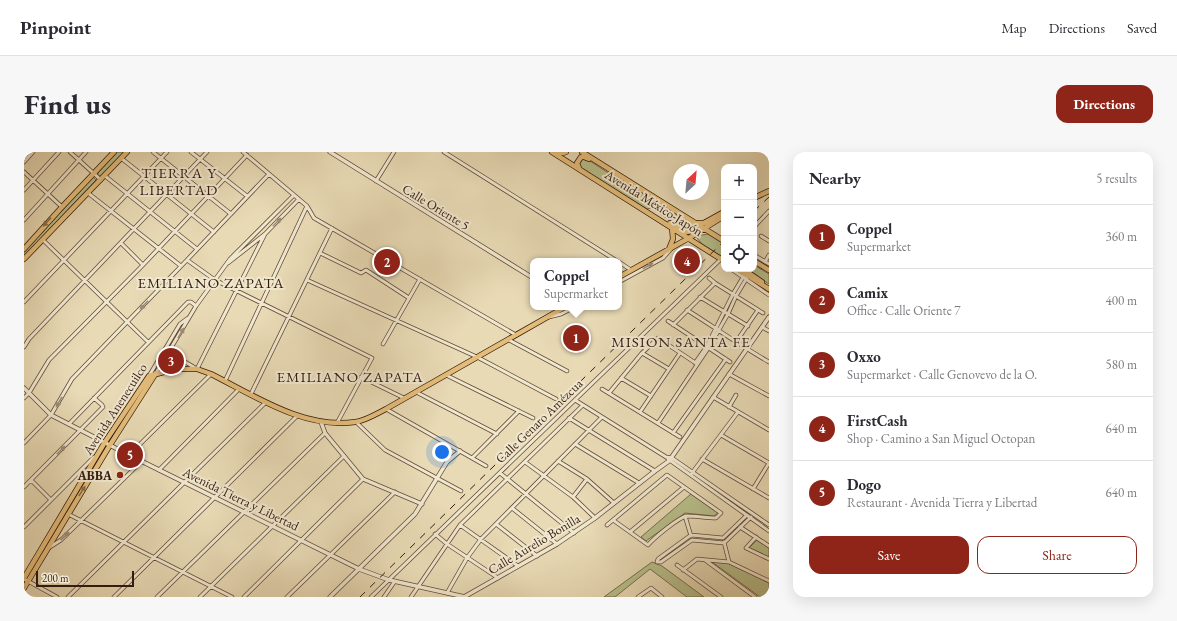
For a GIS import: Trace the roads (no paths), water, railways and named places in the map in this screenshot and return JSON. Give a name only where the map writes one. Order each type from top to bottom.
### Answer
[{"type":"main road","points":[[24,249],[114,152]]},
{"type":"main road","points":[[24,259],[127,152]]},
{"type":"main road","name":"Avenida México-Japón","points":[[552,152],[721,259]]},
{"type":"main road","points":[[558,152],[566,152]]},
{"type":"main road","name":"Avenida México-Japón","points":[[582,152],[721,239]]},
{"type":"main road","points":[[580,170],[577,163],[584,157],[607,167]]},
{"type":"main road","points":[[757,197],[769,191]]},
{"type":"main road","points":[[647,212],[685,232],[692,229],[687,218]]},
{"type":"main road","points":[[693,222],[701,224],[721,214]]},
{"type":"main road","points":[[622,276],[634,272],[721,218]]},
{"type":"main road","points":[[671,248],[673,239],[672,228]]},
{"type":"main road","points":[[757,261],[764,264],[769,271]]},
{"type":"main road","points":[[757,265],[769,271]]},
{"type":"main road","points":[[745,275],[768,288]]},
{"type":"main road","points":[[745,275],[760,279],[768,288]]},
{"type":"main road","points":[[150,376],[156,373],[175,369],[197,369],[211,374],[297,416],[322,422],[356,422],[405,399],[560,310]]},
{"type":"main road","name":"Avenida Anenecuilco","points":[[25,580],[48,548],[156,373]]},
{"type":"main road","name":"Avenida Anenecuilco","points":[[24,588],[25,580],[105,442],[150,376]]},
{"type":"street","points":[[24,162],[33,152]]},
{"type":"street","points":[[24,190],[59,152]]},
{"type":"street","points":[[70,152],[93,174],[103,178],[127,194],[198,249]]},
{"type":"street","points":[[24,220],[86,152]]},
{"type":"street","points":[[153,152],[231,214]]},
{"type":"street","points":[[24,302],[167,152]]},
{"type":"street","points":[[191,152],[247,196]]},
{"type":"street","points":[[24,346],[207,152]]},
{"type":"street","points":[[243,152],[307,206],[314,218],[516,335]]},
{"type":"street","name":"Calle Oriente 5","points":[[330,152],[530,276]]},
{"type":"street","points":[[376,181],[394,152]]},
{"type":"street","points":[[444,152],[612,258]]},
{"type":"street","points":[[24,398],[29,393],[49,360],[143,265],[247,155]]},
{"type":"street","points":[[121,158],[214,232]]},
{"type":"street","points":[[24,172],[62,207]]},
{"type":"street","points":[[24,443],[51,415],[72,379],[269,174]]},
{"type":"street","points":[[88,193],[110,212],[181,266]]},
{"type":"street","name":"Avenida Anenecuilco","points":[[156,373],[196,306],[226,264],[294,195]]},
{"type":"street","name":"Avenida Anenecuilco","points":[[226,264],[265,234],[299,199]]},
{"type":"street","points":[[225,381],[307,206]]},
{"type":"street","points":[[757,224],[769,211]]},
{"type":"street","points":[[251,394],[332,228]]},
{"type":"street","points":[[165,350],[197,369],[265,234]]},
{"type":"street","points":[[761,236],[769,241]]},
{"type":"street","points":[[43,240],[148,342]]},
{"type":"street","points":[[120,243],[143,265]]},
{"type":"street","points":[[252,245],[258,249]]},
{"type":"street","points":[[320,253],[361,273],[366,270],[409,298]]},
{"type":"street","points":[[764,264],[769,255]]},
{"type":"street","points":[[757,258],[764,264],[769,264]]},
{"type":"street","points":[[187,260],[215,280],[236,292],[372,358],[337,423]]},
{"type":"street","name":"Calle Genaro Amézcua","points":[[372,597],[435,534],[721,262]]},
{"type":"street","points":[[622,264],[634,272],[622,280]]},
{"type":"street","points":[[658,423],[708,347],[745,275],[769,294]]},
{"type":"street","points":[[709,278],[763,313]]},
{"type":"street","points":[[383,344],[420,279]]},
{"type":"street","points":[[307,280],[477,357],[556,399]]},
{"type":"street","points":[[673,325],[715,283]]},
{"type":"street","points":[[700,297],[748,326]]},
{"type":"street","points":[[69,424],[188,302],[196,306]]},
{"type":"street","points":[[548,318],[569,310]]},
{"type":"street","points":[[687,310],[718,329],[746,349],[769,362]]},
{"type":"street","points":[[736,342],[758,310]]},
{"type":"street","name":"Avenida Anenecuilco","points":[[150,376],[180,324],[190,317]]},
{"type":"street","points":[[671,460],[769,317]]},
{"type":"street","points":[[668,321],[730,362]]},
{"type":"street","points":[[762,327],[769,331]]},
{"type":"street","points":[[609,393],[642,353],[658,338],[696,364]]},
{"type":"street","points":[[509,340],[567,371]]},
{"type":"street","points":[[642,353],[669,369]]},
{"type":"street","points":[[640,412],[680,353]]},
{"type":"street","points":[[673,433],[726,359]]},
{"type":"street","points":[[129,455],[211,374]]},
{"type":"street","points":[[729,374],[769,396]]},
{"type":"street","points":[[446,375],[533,418]]},
{"type":"street","points":[[361,377],[405,399]]},
{"type":"street","points":[[621,378],[651,396]]},
{"type":"street","name":"Avenida Tierra y Libertad","points":[[24,388],[51,415],[105,442],[110,446],[359,569],[389,580],[464,597]]},
{"type":"street","points":[[159,470],[240,388]]},
{"type":"street","points":[[602,389],[680,437]]},
{"type":"street","points":[[416,392],[497,434]]},
{"type":"street","points":[[729,407],[736,394]]},
{"type":"street","points":[[713,397],[769,430]]},
{"type":"street","points":[[24,487],[103,407],[94,398]]},
{"type":"street","points":[[575,400],[692,473],[769,525]]},
{"type":"street","points":[[68,597],[266,402]]},
{"type":"street","points":[[411,597],[460,525],[583,405]]},
{"type":"street","points":[[386,409],[486,466]]},
{"type":"street","points":[[472,458],[519,411]]},
{"type":"street","points":[[692,473],[738,412]]},
{"type":"street","points":[[114,597],[216,498],[297,416]]},
{"type":"street","points":[[447,593],[467,558],[481,539],[602,417]]},
{"type":"street","points":[[569,418],[655,471]]},
{"type":"street","points":[[322,422],[326,433],[364,479],[422,504]]},
{"type":"street","points":[[356,422],[385,450],[461,491]]},
{"type":"street","points":[[158,597],[326,433]]},
{"type":"street","points":[[721,435],[769,463],[753,489]]},
{"type":"street","points":[[575,444],[639,483]]},
{"type":"street","points":[[24,527],[100,451]]},
{"type":"street","points":[[330,597],[416,514],[447,462],[460,451]]},
{"type":"street","points":[[200,597],[344,456]]},
{"type":"street","points":[[702,459],[769,498]]},
{"type":"street","points":[[671,460],[769,531]]},
{"type":"street","name":"Calle Aurelio Bonilla","points":[[464,597],[537,556],[574,533],[671,460]]},
{"type":"street","points":[[558,461],[587,479],[614,503]]},
{"type":"street","points":[[48,548],[61,540],[142,462]]},
{"type":"street","points":[[525,462],[573,497],[595,518]]},
{"type":"street","points":[[500,473],[574,533]]},
{"type":"street","points":[[607,525],[613,520],[667,475],[721,513],[716,518],[685,516],[652,539],[648,545],[613,520]]},
{"type":"street","points":[[244,597],[364,479]]},
{"type":"street","points":[[573,497],[587,479]]},
{"type":"street","points":[[31,480],[51,500]]},
{"type":"street","points":[[630,532],[684,487]]},
{"type":"street","points":[[287,597],[395,492]]},
{"type":"street","points":[[512,508],[557,544]]},
{"type":"street","points":[[724,542],[750,512]]},
{"type":"street","points":[[68,514],[232,597]]},
{"type":"street","points":[[724,542],[692,540],[661,562],[657,562],[658,559],[691,535],[723,538],[754,515]]},
{"type":"street","points":[[685,516],[692,540]]},
{"type":"street","points":[[496,524],[537,556]]},
{"type":"street","points":[[460,525],[518,566]]},
{"type":"street","points":[[739,526],[769,546]]},
{"type":"street","points":[[435,534],[467,558],[498,578]]},
{"type":"street","points":[[756,537],[746,548],[769,559]]},
{"type":"street","points":[[723,538],[729,562]]},
{"type":"street","points":[[683,570],[697,559],[729,562],[769,581]]},
{"type":"street","points":[[705,560],[755,597]]},
{"type":"street","points":[[677,565],[721,597]]},
{"type":"street","points":[[25,580],[57,597]]},
{"type":"street","points":[[384,597],[395,581]]},
{"type":"street","points":[[638,597],[651,588],[662,597]]},
{"type":"railway","points":[[757,208],[769,197]]},
{"type":"railway","points":[[360,597],[721,244]]},
{"type":"place","name":"FirstCash","points":[[687,261]]},
{"type":"place","name":"Camix","points":[[387,262]]},
{"type":"place","name":"Coppel","points":[[576,338]]},
{"type":"place","name":"Oxxo","points":[[171,361]]},
{"type":"place","name":"Dogo","points":[[130,455]]},
{"type":"place","name":"ABBA","points":[[120,475]]},
{"type":"district","name":"TIERRA Y LIBERTAD","points":[[179,180]]},
{"type":"district","name":"EMILIANO ZAPATA","points":[[211,282]]},
{"type":"district","name":"MISION SANTA FE","points":[[681,341]]},
{"type":"district","name":"EMILIANO ZAPATA","points":[[350,376]]}]
